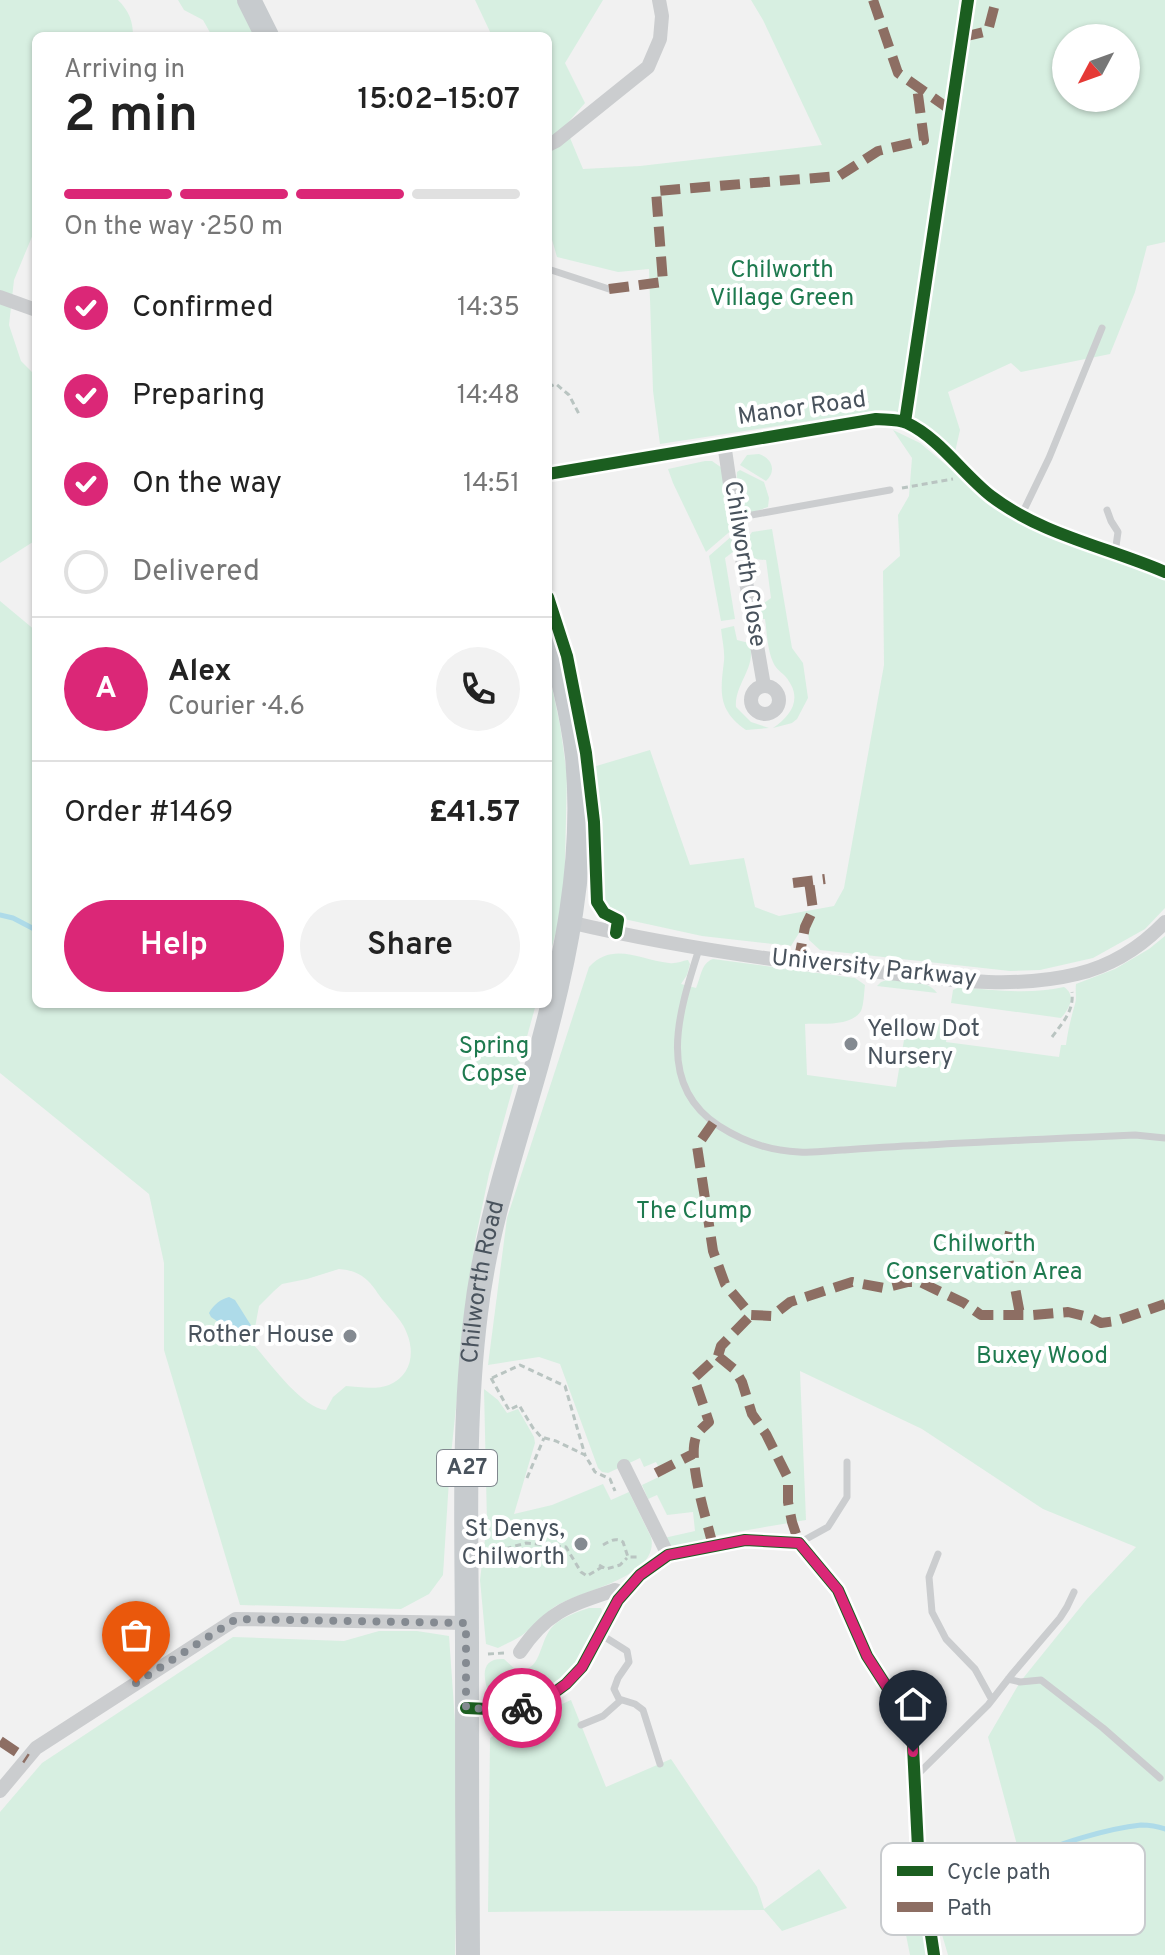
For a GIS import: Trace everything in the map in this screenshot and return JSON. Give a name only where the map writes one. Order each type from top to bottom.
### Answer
[{"type":"main road","points":[[249,0],[265,32]]},
{"type":"main road","name":"Chilworth Road","points":[[552,640],[566,693],[577,766],[579,825],[578,859],[569,922],[552,1002]]},
{"type":"main road","name":"Chilworth Road","points":[[468,1955],[466,1468],[480,1378],[476,1310],[488,1239],[551,1008]]},
{"type":"street","points":[[552,143],[648,67],[660,39],[662,16],[659,0]]},
{"type":"street","points":[[0,297],[32,309]]},
{"type":"street","name":"Manor Road","points":[[552,473],[876,419],[905,422],[939,446],[990,495],[1021,516],[1165,572]]},
{"type":"street","name":"Chilworth Close","points":[[724,443],[764,686]]},
{"type":"street","name":"University Parkway","points":[[569,922],[699,949],[947,980],[1009,982],[1068,976],[1099,967],[1128,953],[1165,922]]},
{"type":"street","points":[[624,1466],[668,1555]]},
{"type":"street","points":[[466,1708],[510,1710],[535,1703],[566,1684],[582,1667],[618,1600],[640,1575],[668,1555],[745,1540],[799,1543],[838,1590],[867,1656],[912,1726],[918,1843]]},
{"type":"street","points":[[520,1652],[533,1633],[561,1611],[615,1590],[624,1594]]},
{"type":"street","points":[[0,1791],[36,1748],[236,1619],[466,1623]]},
{"type":"street","points":[[931,1935],[934,1955]]},
{"type":"lane","points":[[552,270],[609,289]]},
{"type":"lane","points":[[1021,516],[1060,432],[1102,328]]},
{"type":"lane","points":[[735,518],[890,490]]},
{"type":"lane","points":[[1107,510],[1118,532],[1115,553]]},
{"type":"lane","points":[[699,949],[680,1016],[677,1051],[683,1086],[690,1100],[713,1123],[737,1138],[776,1151],[803,1153],[1135,1135],[1165,1138]]},
{"type":"lane","points":[[799,1543],[828,1527],[847,1497],[847,1462]]},
{"type":"lane","points":[[938,1554],[929,1577],[932,1612],[946,1639],[975,1669],[992,1700]]},
{"type":"lane","points":[[914,1778],[992,1700],[1060,1618],[1074,1592]]},
{"type":"lane","points":[[600,1634],[627,1651],[629,1662],[614,1689],[619,1699],[643,1710],[660,1764]]},
{"type":"lane","points":[[1008,1679],[1020,1682],[1041,1680],[1160,1778]]},
{"type":"lane","points":[[581,1725],[603,1716],[621,1700]]},
{"type":"path","points":[[552,386],[556,384],[569,395],[579,414]]},
{"type":"path","points":[[890,490],[969,477]]},
{"type":"path","points":[[1052,1037],[1073,1006],[1068,976]]},
{"type":"path","points":[[585,1455],[541,1437],[519,1405],[509,1410],[480,1378],[520,1365],[565,1386],[585,1455],[595,1472],[610,1479],[615,1491]]},
{"type":"path","points":[[527,1478],[544,1438]]},
{"type":"path","points":[[603,1545],[617,1539],[623,1542],[628,1557]]},
{"type":"path","points":[[466,1549],[498,1551],[526,1543],[566,1547],[581,1572],[587,1576],[601,1566],[606,1569],[613,1567],[628,1557],[668,1555]]},
{"type":"path","points":[[467,1649],[489,1655],[520,1652]]},
{"type":"green space","points":[[0,0],[118,0],[130,16],[133,32],[32,32],[32,237],[14,280],[9,325],[21,361],[32,372],[32,543],[0,563]]},
{"type":"green space","points":[[178,0],[237,0],[252,32],[210,32],[203,20],[184,10]]},
{"type":"green space","name":"Chilworth Village Green","points":[[475,0],[603,0],[565,63],[585,103],[565,126],[583,169],[640,166],[822,145],[751,0],[1165,0],[1165,242],[1147,246],[1135,292],[1110,354],[1021,372],[1011,363],[948,392],[960,430],[955,452],[896,411],[880,410],[660,444],[653,391],[649,269],[618,272],[557,257],[552,240],[552,32],[490,32]]},
{"type":"green space","points":[[893,430],[920,443],[1007,516],[1165,580],[1165,908],[1145,929],[1093,958],[1040,970],[1010,971],[820,950],[809,940],[808,933],[799,933],[791,946],[702,936],[624,919],[607,906],[601,892],[598,796],[593,767],[650,750],[690,865],[744,858],[755,907],[779,916],[834,906],[844,888],[884,665],[883,571],[900,556],[898,515],[909,496],[912,458]]},
{"type":"green space","points":[[759,454],[772,465],[766,481],[740,465],[747,455]]},
{"type":"green space","points":[[712,461],[722,468],[734,528],[706,552],[668,469]]},
{"type":"green space","points":[[740,470],[764,482],[769,498],[768,507],[744,513],[737,488],[737,472]]},
{"type":"green space","points":[[772,529],[792,648],[803,663],[808,698],[797,719],[773,728],[790,711],[794,691],[773,662],[765,619],[759,619],[760,606],[771,598],[766,560],[751,556],[746,541],[752,532]]},
{"type":"green space","points":[[733,535],[738,548],[725,558],[735,619],[721,621],[709,556]]},
{"type":"green space","name":"Spring Copse","points":[[0,601],[32,628],[32,1008],[535,1008],[489,1174],[475,1241],[450,1464],[443,1575],[429,1594],[401,1609],[240,1605],[164,1350],[164,1263],[149,1194],[0,1073]],"holes":[[[339,1269],[365,1278],[404,1326],[411,1355],[405,1372],[398,1380],[379,1387],[346,1386],[333,1397],[326,1410],[296,1393],[251,1342],[259,1306],[282,1284]]]},
{"type":"green space","points":[[734,626],[737,640],[749,643],[751,651],[736,707],[751,722],[769,728],[746,730],[730,715],[723,700],[721,629]]},
{"type":"green space","points":[[552,687],[567,775],[564,903],[552,946]]},
{"type":"green space","name":"Chilworth Conservation Area","points":[[1165,936],[1165,1955],[948,1955],[942,1935],[1145,1935],[1145,1843],[1016,1843],[988,1737],[1020,1682],[1087,1599],[1136,1547],[1043,1509],[922,1429],[800,1371],[806,1520],[719,1535],[673,1548],[664,1538],[695,1531],[693,1512],[667,1515],[657,1495],[648,1499],[642,1485],[663,1475],[656,1462],[644,1467],[640,1458],[608,1473],[598,1468],[560,1364],[539,1357],[488,1365],[507,1218],[589,967],[598,959],[627,954],[672,963],[688,960],[687,975],[681,984],[696,988],[704,967],[713,959],[855,978],[865,985],[862,1008],[856,1016],[835,1023],[805,1024],[807,1075],[896,1087],[905,1034],[914,1035],[916,1020],[948,1025],[946,1042],[1059,1057],[1061,1045],[1066,1045],[1076,1002],[1076,984],[1115,969]]},
{"type":"green space","points":[[890,979],[922,983],[937,993],[877,986]]},
{"type":"green space","points":[[959,987],[1025,991],[1064,987],[1071,998],[1061,1018],[951,1003],[953,990]]},
{"type":"green space","points":[[484,1389],[498,1400],[507,1413],[518,1409],[534,1437],[535,1443],[514,1514],[552,1505],[603,1484],[611,1500],[629,1492],[651,1537],[651,1551],[631,1573],[553,1608],[522,1635],[498,1648],[486,1644],[480,1580],[487,1523]]},
{"type":"green space","points":[[589,1608],[601,1608],[603,1614],[580,1658],[555,1685],[537,1697],[521,1702],[503,1702],[490,1695],[485,1676],[489,1663],[504,1659],[515,1669],[531,1666],[554,1625]]},
{"type":"green space","points":[[379,1631],[417,1631],[449,1636],[459,1778],[455,1955],[0,1955],[0,1812],[42,1763],[233,1637],[344,1641]]},
{"type":"green space","points":[[571,1700],[606,1787],[671,1759],[757,1887],[764,1909],[819,1869],[847,1908],[782,1931],[764,1910],[488,1912],[490,1738]]},
{"type":"green space","points":[[906,1935],[923,1935],[928,1955],[910,1955]]},
{"type":"water","points":[[229,1297],[235,1300],[252,1327],[247,1336],[236,1334],[209,1313]]},
{"type":"waterway","points":[[0,915],[32,928]]},
{"type":"waterway","points":[[1066,1843],[1141,1825],[1165,1829]]},
{"type":"marked path","points":[[873,0],[898,73],[952,111]]},
{"type":"marked path","points":[[963,37],[988,31],[996,0]]},
{"type":"marked path","points":[[609,289],[663,282],[656,191],[839,176],[878,151],[924,140],[917,87]]},
{"type":"marked path","points":[[793,883],[825,879]]},
{"type":"marked path","points":[[798,963],[805,927],[813,910],[809,881]]},
{"type":"marked path","points":[[713,1123],[697,1146],[713,1251],[725,1284],[751,1315],[772,1316],[790,1302],[852,1282],[884,1288],[920,1282],[964,1303],[981,1315],[1068,1312],[1101,1323],[1165,1304]]},
{"type":"marked path","points":[[1010,1232],[1008,1257],[1020,1314]]},
{"type":"marked path","points":[[713,1546],[694,1460],[696,1437],[709,1422],[694,1378],[718,1356],[721,1346],[751,1315]]},
{"type":"marked path","points":[[718,1356],[735,1370],[742,1382],[752,1414],[788,1478],[788,1502],[799,1543]]},
{"type":"marked path","points":[[656,1473],[693,1454]]},
{"type":"marked path","points":[[0,1741],[27,1759]]},
{"type":"cycle path","points":[[905,422],[968,0]]},
{"type":"cycle path","points":[[552,473],[876,419],[900,421],[930,438],[991,496],[1032,521],[1165,572]]},
{"type":"cycle path","points":[[552,609],[567,656],[586,753],[594,822],[597,902],[604,913],[618,920],[616,933]]},
{"type":"cycle path","points":[[466,1708],[521,1708],[551,1695],[566,1684],[582,1667],[618,1600],[640,1575],[668,1555],[745,1540],[799,1543],[838,1590],[867,1656],[912,1726],[918,1843]]},
{"type":"cycle path","points":[[931,1935],[934,1955]]},
{"type":"way so far","points":[[136,1683],[236,1619],[466,1623],[466,1708],[522,1708]]},
{"type":"place","name":"Yellow Dot Nursery","points":[[851,1044]]},
{"type":"place","name":"Rother House","points":[[350,1336]]},
{"type":"place","name":"St Denys, Chilworth","points":[[581,1544]]},
{"type":"route","points":[[522,1708],[551,1695],[566,1684],[582,1667],[618,1600],[640,1575],[668,1555],[745,1540],[799,1543],[838,1590],[867,1656],[912,1726],[913,1752]]},
{"type":"park label","name":"The Clump","points":[[694,1212]]},
{"type":"park label","name":"Buxey Wood","points":[[1042,1357]]}]
